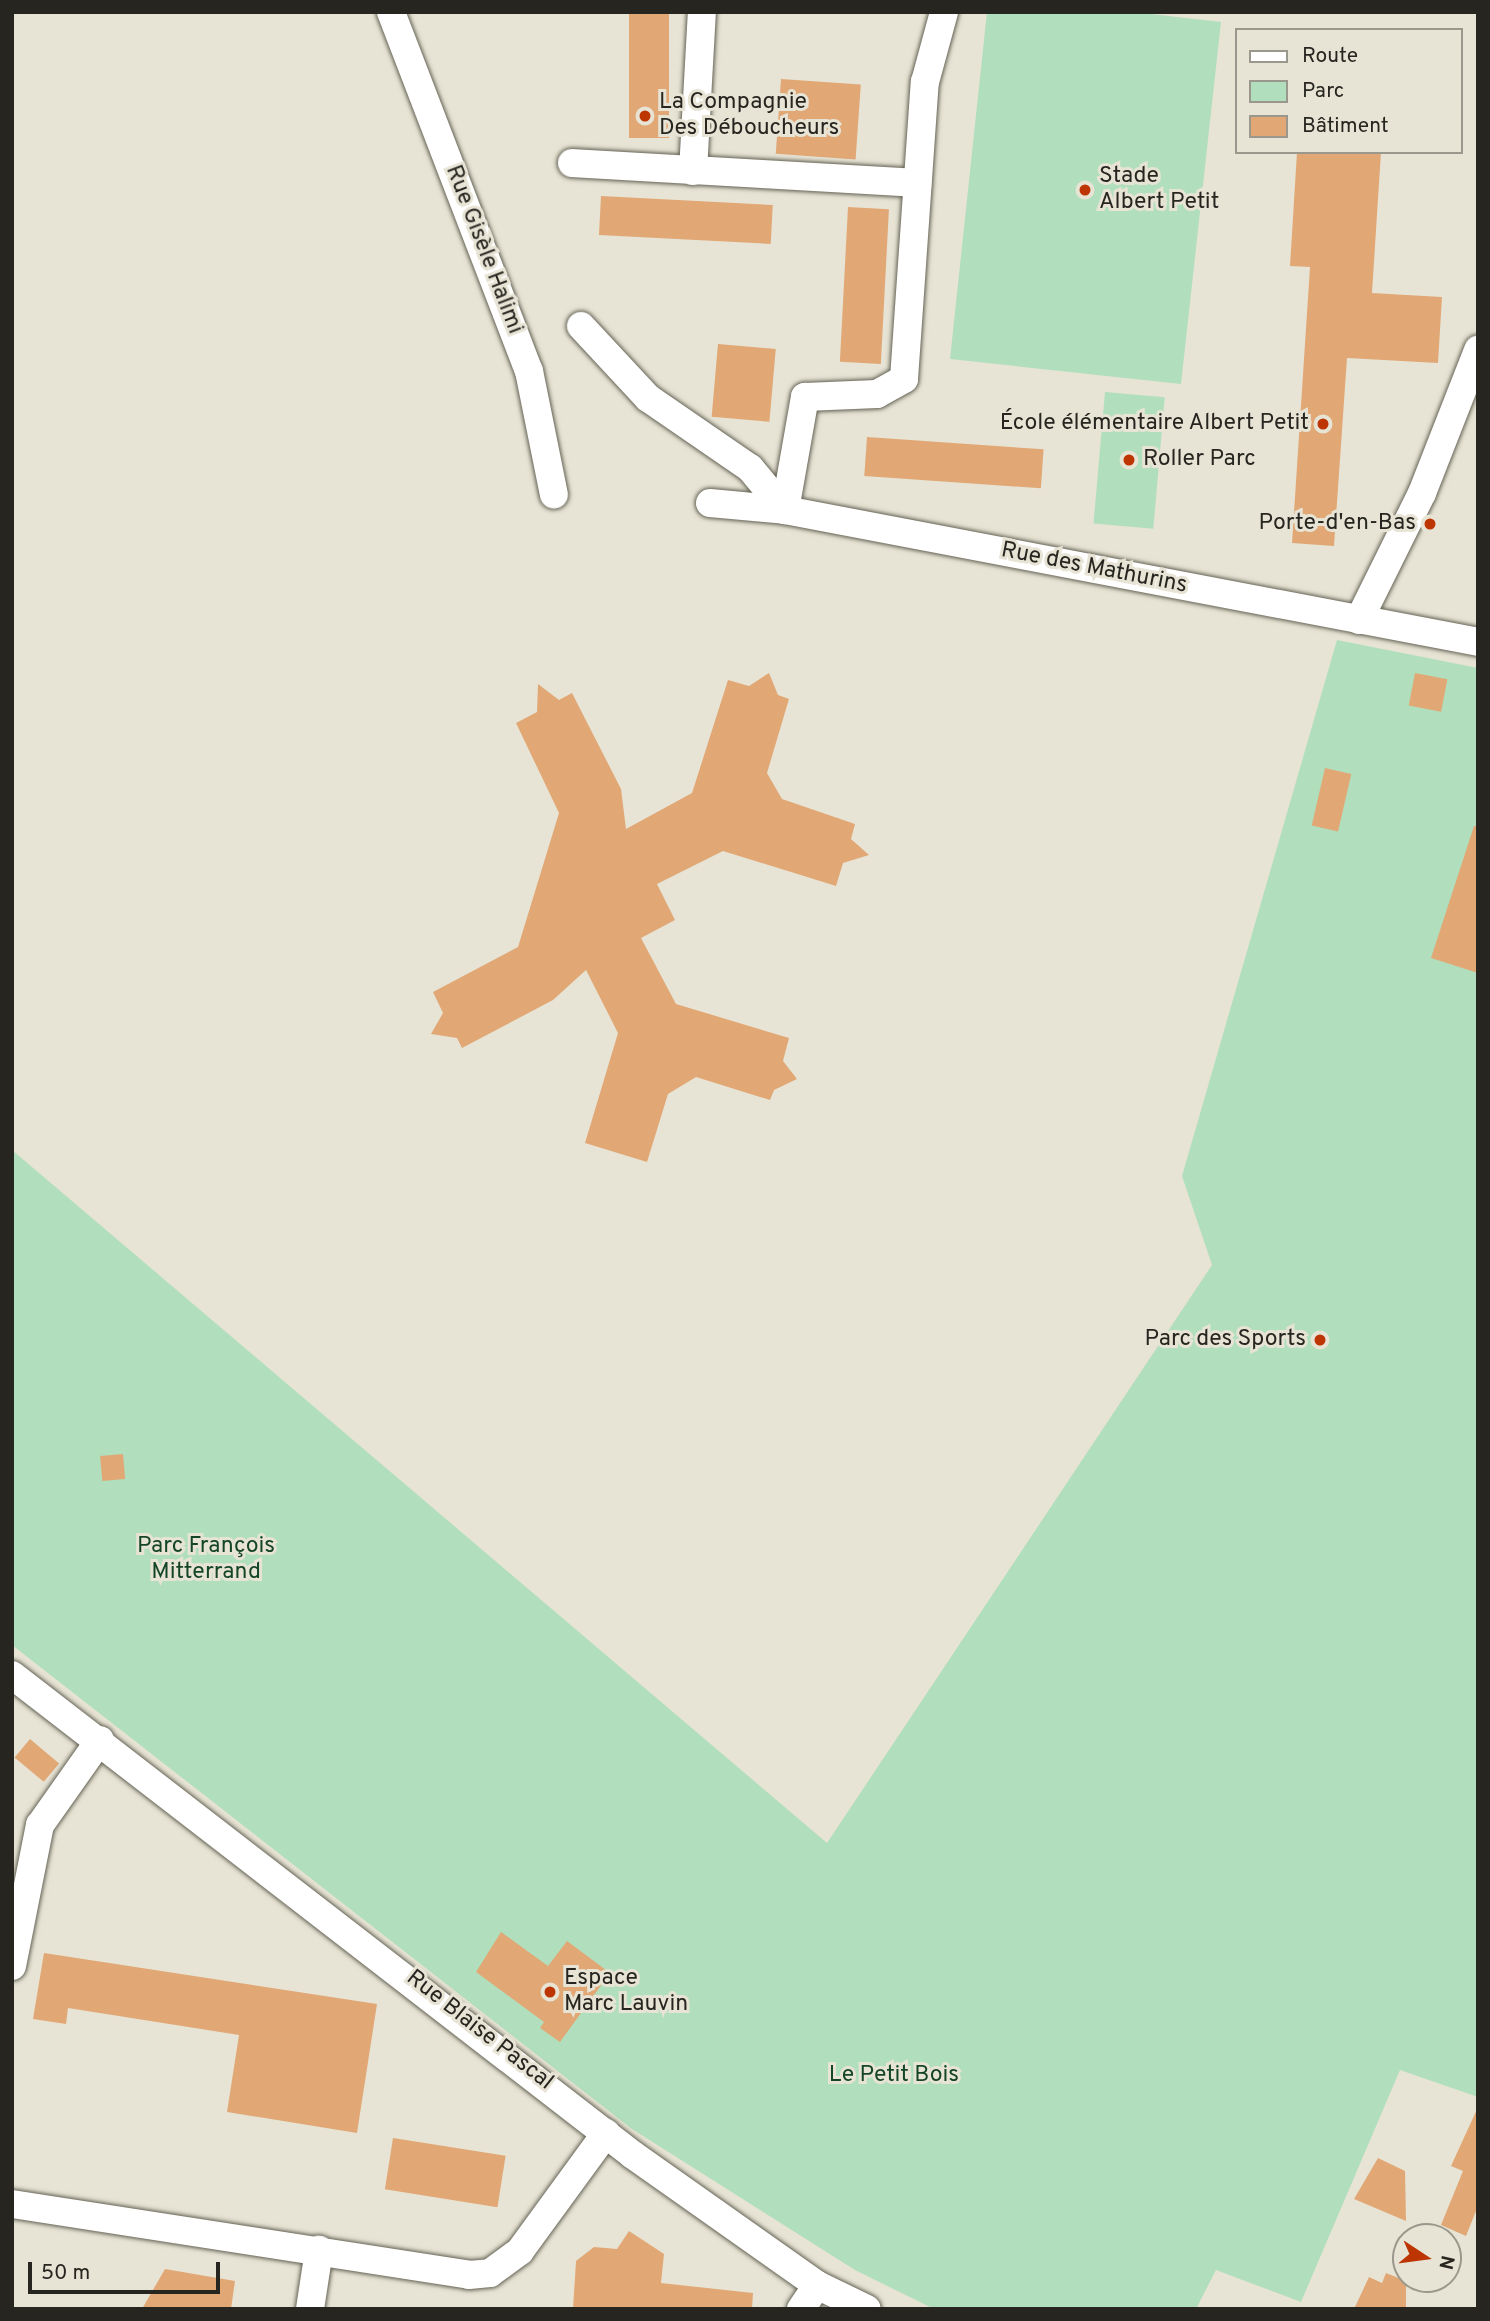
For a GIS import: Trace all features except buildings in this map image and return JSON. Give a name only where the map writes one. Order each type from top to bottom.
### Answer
[{"type":"street","name":"Rue Gisèle Halimi","points":[[391,12],[529,371],[554,495]]},
{"type":"street","points":[[693,171],[702,12]]},
{"type":"street","points":[[785,510],[805,397],[877,394],[904,379],[925,82],[944,12]]},
{"type":"street","points":[[572,163],[917,183]]},
{"type":"street","points":[[581,326],[648,398],[750,468],[785,510]]},
{"type":"street","points":[[1359,620],[1422,493],[1478,350]]},
{"type":"street","name":"Rue des Mathurins","points":[[710,503],[785,510],[1478,642]]},
{"type":"street","name":"Rue Blaise Pascal","points":[[12,1675],[100,1740],[606,2133],[817,2284],[867,2309]]},
{"type":"street","points":[[12,1966],[40,1825],[100,1740]]},
{"type":"street","points":[[12,2204],[490,2273],[520,2251],[606,2133]]},
{"type":"street","points":[[310,2309],[319,2250]]},
{"type":"street","points":[[801,2309],[817,2284]]},
{"type":"green space","name":"Stade Albert Petit","points":[[987,12],[1133,12],[1221,22],[1181,384],[950,359]]},
{"type":"green space","name":"Roller Parc","points":[[1105,392],[1165,397],[1153,529],[1093,523]]},
{"type":"green space","points":[[1337,640],[1478,668],[1478,2097],[1400,2070],[1301,2302],[1216,2270],[1196,2309],[934,2309],[855,2270],[632,2129],[12,1645],[12,1150],[827,1843],[1212,1265],[1182,1176]]},
{"type":"place","name":"La Compagnie Des Déboucheurs","points":[[645,116]]},
{"type":"place","name":"Stade Albert Petit","points":[[1085,190]]},
{"type":"place","name":"École élémentaire Albert Petit","points":[[1323,424]]},
{"type":"place","name":"Roller Parc","points":[[1129,460]]},
{"type":"place","name":"Porte-d'en-Bas","points":[[1430,524]]},
{"type":"place","name":"Parc des Sports","points":[[1320,1340]]},
{"type":"place","name":"Espace Marc Lauvin","points":[[550,1992]]},
{"type":"park label","name":"Parc François Mitterrand","points":[[206,1560]]},
{"type":"park label","name":"Le Petit Bois","points":[[894,2076]]}]
